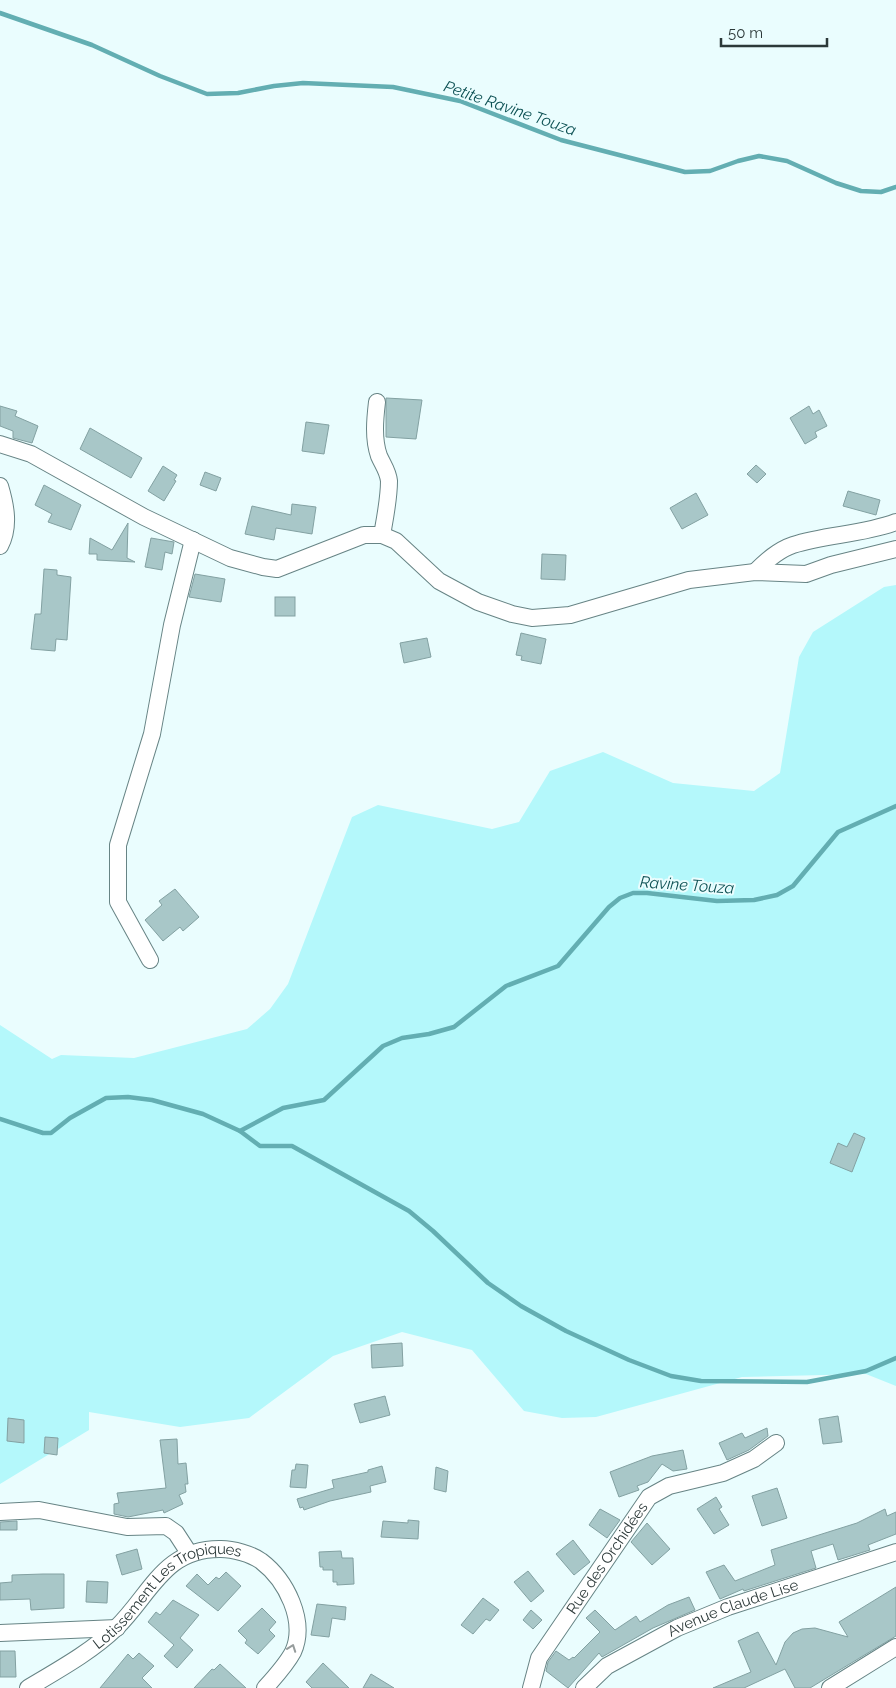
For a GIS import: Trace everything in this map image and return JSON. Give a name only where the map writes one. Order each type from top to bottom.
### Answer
[{"type":"street","points":[[377,402],[374,423],[376,441],[379,455],[387,469],[389,481],[382,536]]},
{"type":"street","points":[[0,444],[31,454],[144,518],[230,558],[263,567],[277,568],[364,535],[382,536],[396,541],[439,581],[478,602],[512,614],[532,618],[570,615],[689,580],[755,572],[806,574],[831,565],[896,549]]},
{"type":"street","points":[[0,486],[7,510],[3,540],[0,546]]},
{"type":"street","points":[[755,572],[772,556],[793,545],[877,529],[896,522]]},
{"type":"street","points":[[150,960],[118,902],[118,845],[152,734],[172,625],[193,540]]},
{"type":"street","name":"Rue des Orchidées","points":[[531,1688],[539,1658],[649,1497],[669,1486],[723,1473],[754,1459],[776,1443]]},
{"type":"street","points":[[0,1512],[39,1510],[127,1527],[166,1526],[176,1533],[188,1553]]},
{"type":"street","name":"Lotissement Les Tropiques","points":[[28,1688],[76,1658],[117,1628],[146,1591],[177,1560],[188,1553],[221,1549],[240,1552],[260,1560],[287,1592],[294,1608],[297,1622],[293,1651],[265,1688]]},
{"type":"street","name":"Avenue Claude Lise","points":[[584,1688],[607,1666],[676,1628],[728,1606],[896,1552]]},
{"type":"street","points":[[0,1633],[117,1628]]},
{"type":"street","points":[[66,1630],[72,1640],[76,1658]]},
{"type":"street","points":[[830,1688],[896,1647]]},
{"type":"shaded area","points":[[896,585],[896,1386],[866,1374],[742,1377],[596,1417],[562,1418],[524,1411],[472,1350],[402,1332],[333,1356],[249,1418],[180,1427],[89,1412],[89,1430],[0,1484],[0,1025],[52,1059],[61,1055],[134,1058],[247,1029],[270,1009],[288,984],[352,817],[378,805],[492,829],[519,822],[550,771],[603,752],[673,783],[754,791],[780,773],[799,657],[813,632],[884,587]]},
{"type":"building","points":[[386,398],[422,400],[416,439],[386,437]]},
{"type":"building","points":[[0,406],[17,411],[15,416],[38,426],[32,443],[13,438],[13,431],[0,426]]},
{"type":"building","points":[[809,406],[813,414],[819,410],[827,426],[815,432],[817,437],[805,444],[790,418]]},
{"type":"building","points":[[306,422],[329,425],[324,454],[302,451]]},
{"type":"building","points":[[90,428],[142,458],[131,478],[80,449]]},
{"type":"building","points":[[756,465],[766,474],[757,483],[747,474]]},
{"type":"building","points":[[163,466],[177,475],[174,480],[176,481],[164,501],[148,491]]},
{"type":"building","points":[[205,472],[221,478],[216,491],[200,485]]},
{"type":"building","points":[[44,485],[81,505],[71,530],[48,522],[52,514],[35,505]]},
{"type":"building","points":[[848,491],[880,500],[876,515],[843,506]]},
{"type":"building","points":[[696,493],[708,515],[682,529],[670,508]]},
{"type":"building","points":[[292,504],[316,507],[312,534],[276,528],[274,540],[245,534],[252,506],[291,515]]},
{"type":"building","points":[[128,523],[127,558],[135,562],[97,560],[97,554],[89,554],[90,538],[112,550]]},
{"type":"building","points":[[151,538],[174,542],[172,554],[165,552],[162,570],[145,567]]},
{"type":"building","points":[[542,554],[566,555],[565,580],[541,579]]},
{"type":"building","points":[[44,569],[57,570],[57,575],[71,577],[67,640],[56,639],[55,651],[31,649],[35,614],[41,614]]},
{"type":"building","points":[[195,574],[225,579],[221,602],[189,597]]},
{"type":"building","points":[[275,597],[295,597],[295,616],[275,616]]},
{"type":"building","points":[[521,633],[546,639],[541,664],[521,660],[522,656],[516,655]]},
{"type":"building","points":[[427,638],[431,657],[404,663],[400,643]]},
{"type":"building","points":[[175,889],[199,917],[183,931],[180,927],[163,941],[145,920],[162,905],[159,901]]},
{"type":"building","points":[[854,1133],[865,1138],[852,1172],[830,1163],[838,1143],[847,1147]]},
{"type":"building","points":[[402,1343],[403,1366],[372,1368],[371,1345]]},
{"type":"building","points":[[385,1396],[390,1415],[360,1423],[354,1404]]},
{"type":"building","points":[[838,1416],[842,1442],[823,1444],[819,1419]]},
{"type":"building","points":[[8,1418],[24,1420],[24,1443],[7,1441]]},
{"type":"building","points":[[767,1428],[768,1436],[749,1450],[727,1460],[719,1443],[742,1433],[745,1438]]},
{"type":"building","points":[[45,1437],[58,1438],[57,1455],[44,1453]]},
{"type":"building","points":[[177,1439],[178,1464],[186,1463],[188,1484],[185,1484],[186,1492],[179,1495],[183,1504],[164,1513],[163,1510],[128,1517],[114,1514],[114,1504],[119,1503],[117,1493],[166,1488],[160,1440]]},
{"type":"building","points":[[683,1450],[687,1469],[673,1471],[662,1464],[648,1482],[637,1486],[639,1490],[619,1497],[610,1472],[652,1456]]},
{"type":"building","points":[[296,1464],[308,1465],[306,1488],[290,1487],[292,1470],[295,1470]]},
{"type":"building","points":[[382,1466],[386,1482],[370,1486],[371,1492],[330,1501],[304,1510],[303,1507],[300,1508],[297,1499],[334,1488],[332,1480],[368,1472],[368,1470]]},
{"type":"building","points":[[436,1467],[448,1471],[446,1492],[434,1489]]},
{"type":"building","points":[[777,1488],[787,1518],[762,1526],[752,1496]]},
{"type":"building","points":[[716,1497],[722,1507],[719,1509],[729,1525],[714,1534],[697,1509]]},
{"type":"building","points":[[600,1509],[620,1520],[607,1538],[589,1525]]},
{"type":"building","points":[[885,1509],[887,1516],[896,1512],[896,1534],[868,1545],[870,1550],[838,1560],[833,1544],[811,1551],[816,1568],[744,1591],[743,1589],[720,1599],[706,1572],[724,1565],[735,1581],[775,1565],[771,1550],[857,1523]]},
{"type":"building","points":[[408,1520],[419,1521],[418,1539],[381,1537],[383,1521],[408,1523]]},
{"type":"building","points":[[17,1521],[17,1530],[0,1530],[0,1522]]},
{"type":"building","points":[[647,1523],[670,1549],[652,1565],[631,1542]]},
{"type":"building","points":[[573,1540],[590,1562],[574,1575],[556,1554]]},
{"type":"building","points":[[137,1549],[142,1569],[122,1575],[116,1555]]},
{"type":"building","points":[[341,1551],[342,1558],[353,1558],[354,1584],[337,1585],[337,1582],[333,1582],[333,1570],[323,1570],[323,1567],[320,1567],[319,1552]]},
{"type":"building","points":[[528,1571],[544,1591],[531,1602],[514,1582]]},
{"type":"building","points":[[226,1572],[241,1586],[218,1611],[186,1586],[197,1574],[208,1585],[216,1577],[219,1579]]},
{"type":"building","points":[[64,1574],[64,1608],[31,1610],[30,1599],[0,1600],[0,1583],[12,1582],[12,1575]]},
{"type":"building","points":[[87,1581],[108,1582],[107,1603],[86,1602]]},
{"type":"building","points":[[896,1587],[896,1636],[810,1688],[795,1688],[785,1669],[744,1688],[713,1688],[751,1672],[738,1641],[758,1632],[776,1665],[785,1642],[793,1633],[802,1629],[815,1628],[848,1637],[839,1622]]},
{"type":"building","points":[[689,1597],[695,1610],[653,1628],[602,1657],[599,1653],[568,1688],[546,1671],[548,1662],[556,1651],[569,1660],[574,1658],[600,1632],[586,1618],[595,1610],[615,1630],[636,1616],[640,1622],[668,1605]]},
{"type":"building","points":[[483,1598],[499,1610],[490,1621],[486,1619],[473,1634],[461,1625]]},
{"type":"building","points":[[173,1600],[199,1615],[180,1638],[193,1650],[177,1668],[164,1656],[174,1645],[148,1622],[156,1612],[160,1615]]},
{"type":"building","points":[[317,1604],[346,1607],[345,1620],[332,1618],[329,1637],[311,1635]]},
{"type":"building","points":[[262,1608],[276,1622],[269,1630],[275,1636],[258,1654],[245,1643],[247,1640],[238,1631]]},
{"type":"building","points":[[531,1610],[542,1620],[533,1629],[523,1620]]},
{"type":"building","points":[[0,1651],[15,1651],[16,1677],[0,1677]]},
{"type":"building","points":[[139,1653],[154,1666],[142,1678],[152,1688],[100,1688],[128,1654],[133,1659]]},
{"type":"building","points":[[323,1663],[349,1688],[312,1688],[306,1682]]},
{"type":"building","points":[[220,1664],[246,1688],[194,1688],[212,1669],[214,1670]]},
{"type":"building","points":[[371,1674],[394,1688],[363,1688]]},
{"type":"waterway","name":"Petite Ravine Touza","points":[[0,13],[92,45],[160,76],[207,94],[238,93],[303,83],[393,87],[460,101],[561,140],[685,172],[710,171],[759,156],[787,161],[836,183],[861,191],[881,192],[896,187]]},
{"type":"waterway","name":"Ravine Touza","points":[[240,1131],[283,1108],[324,1100],[383,1046],[402,1038],[429,1034],[454,1027],[506,986],[558,966],[609,907],[620,898],[633,893],[647,893],[717,901],[754,900],[777,895],[793,886],[838,832],[896,806]]},
{"type":"waterway","points":[[0,1119],[43,1133],[51,1133],[70,1118],[106,1098],[128,1097],[152,1100],[203,1114],[240,1131],[260,1146],[292,1146],[409,1211],[488,1283],[521,1306],[566,1331],[629,1360],[671,1376],[701,1381],[807,1382],[866,1371],[896,1358]]}]
